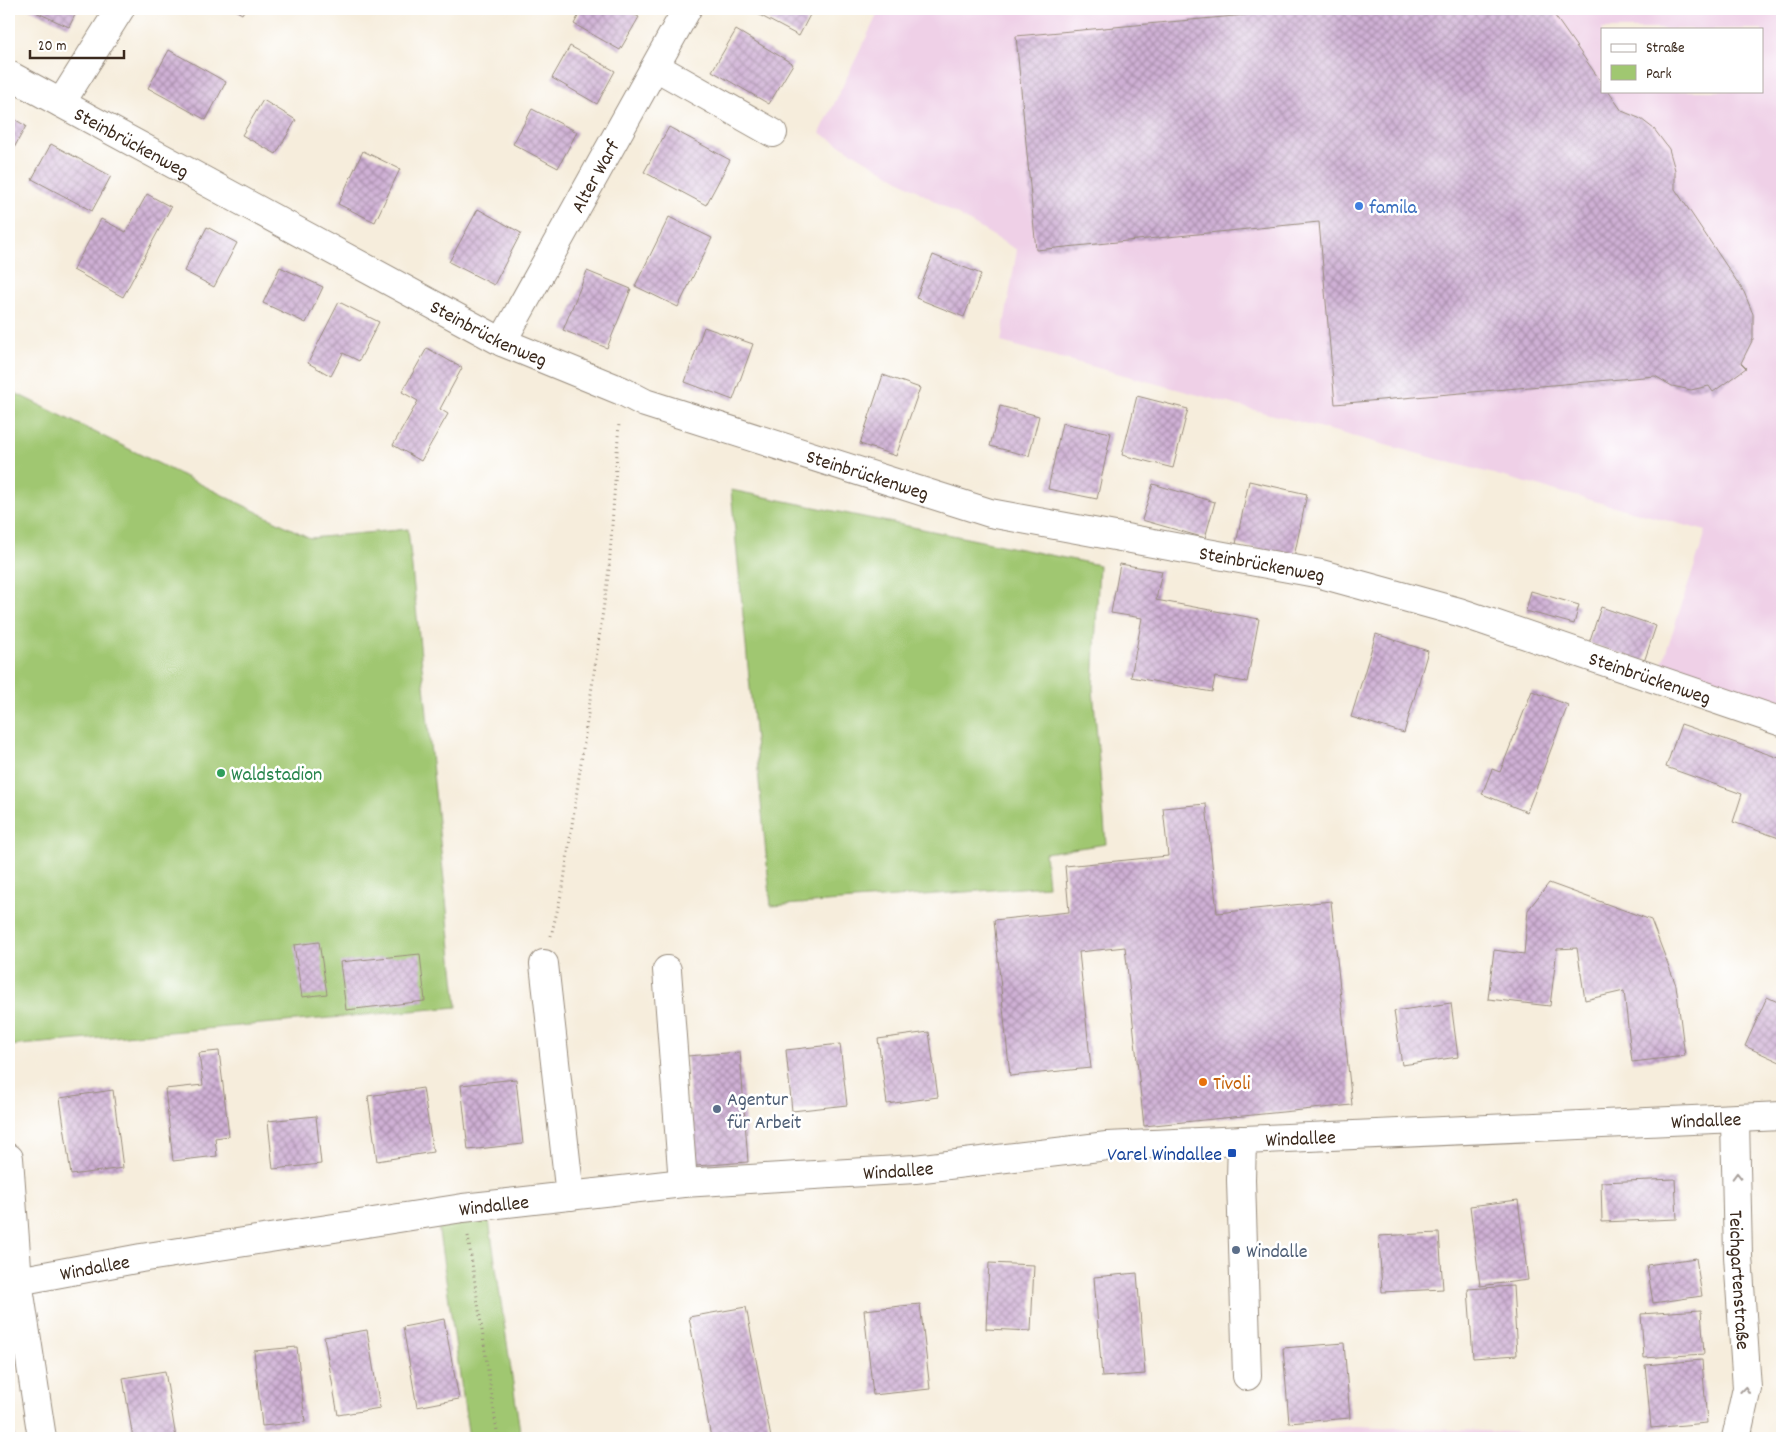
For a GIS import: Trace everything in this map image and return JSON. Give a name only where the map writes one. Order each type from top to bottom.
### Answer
[{"type":"street","points":[[61,103],[120,9]]},
{"type":"street","name":"Alter Warf","points":[[502,342],[687,9]]},
{"type":"street","points":[[656,66],[773,133]]},
{"type":"street","name":"Steinbrückenweg","points":[[9,75],[502,342],[645,402],[990,513],[1321,574],[1459,612],[1782,722]]},
{"type":"street","points":[[544,964],[570,1196]]},
{"type":"street","points":[[668,970],[683,1183]]},
{"type":"street","name":"Windallee","points":[[13,1280],[141,1258],[463,1208],[683,1183],[915,1170],[1107,1146],[1735,1120],[1782,1116]]},
{"type":"street","name":"Teichgartenstraße","points":[[1735,1120],[1738,1256],[1747,1388],[1736,1438]]},
{"type":"street","points":[[1242,1140],[1241,1180],[1247,1376]]},
{"type":"street","points":[[9,1158],[13,1280],[42,1438]]},
{"type":"path","points":[[544,964],[563,888],[609,569],[622,391]]},
{"type":"path","points":[[463,1208],[498,1438]]},
{"type":"shaded area","points":[[880,9],[1782,9],[1782,708],[1662,664],[1706,531],[1001,342],[1017,250],[820,133]]},
{"type":"shaded area","points":[[1355,1426],[1606,1436],[1606,1438],[1208,1438]]},
{"type":"green space","name":"Waldstadion","points":[[9,390],[310,538],[408,529],[457,1007],[9,1046]]},
{"type":"green space","points":[[731,490],[1099,565],[1093,689],[1106,844],[1045,853],[1048,886],[771,906]]},
{"type":"green space","points":[[489,1220],[521,1438],[469,1438],[438,1225]]},
{"type":"building","points":[[29,9],[78,9],[69,27]]},
{"type":"building","points":[[233,9],[245,9],[242,14]]},
{"type":"building","points":[[582,9],[623,9],[639,17],[620,50],[574,24]]},
{"type":"building","points":[[748,9],[813,9],[799,36]]},
{"type":"building","name":"famila","points":[[1311,9],[1550,9],[1601,82],[1601,92],[1609,92],[1622,111],[1641,119],[1654,129],[1669,149],[1675,170],[1675,189],[1744,292],[1753,314],[1753,339],[1741,363],[1746,368],[1713,392],[1709,386],[1691,390],[1672,386],[1655,376],[1335,404],[1319,222],[1036,250],[1016,36]]},
{"type":"building","points":[[736,30],[793,64],[769,104],[712,71]]},
{"type":"building","points":[[570,46],[615,71],[597,104],[552,78]]},
{"type":"building","points":[[169,50],[226,82],[206,120],[148,88]]},
{"type":"building","points":[[263,100],[296,120],[276,154],[242,135]]},
{"type":"building","points":[[532,109],[577,132],[558,168],[513,144]]},
{"type":"building","points":[[9,116],[26,126],[9,157]]},
{"type":"building","points":[[669,127],[730,160],[706,205],[644,172]]},
{"type":"building","points":[[51,144],[111,176],[92,211],[32,179]]},
{"type":"building","points":[[363,151],[400,169],[375,222],[338,204]]},
{"type":"building","points":[[147,194],[171,207],[123,297],[73,270],[101,219],[126,232]]},
{"type":"building","points":[[478,209],[521,233],[494,285],[449,262]]},
{"type":"building","points":[[669,217],[712,238],[678,307],[635,286]]},
{"type":"building","points":[[207,227],[237,243],[214,287],[184,271]]},
{"type":"building","points":[[933,255],[981,274],[964,317],[916,298]]},
{"type":"building","points":[[280,267],[323,287],[306,323],[263,303]]},
{"type":"building","points":[[587,271],[631,289],[607,348],[563,330]]},
{"type":"building","points":[[339,302],[379,322],[359,361],[343,353],[331,376],[308,363]]},
{"type":"building","points":[[704,327],[753,344],[733,400],[685,382]]},
{"type":"building","points":[[427,348],[462,368],[440,409],[448,414],[421,461],[393,445],[418,401],[402,392]]},
{"type":"building","points":[[883,375],[920,388],[896,456],[860,444]]},
{"type":"building","points":[[1137,396],[1188,409],[1173,468],[1122,455]]},
{"type":"building","points":[[1000,406],[1039,416],[1029,456],[990,446]]},
{"type":"building","points":[[1062,423],[1111,433],[1097,499],[1048,489]]},
{"type":"building","points":[[1249,481],[1307,494],[1294,557],[1236,544]]},
{"type":"building","points":[[1153,484],[1215,502],[1205,538],[1142,520]]},
{"type":"building","points":[[1120,564],[1162,571],[1156,600],[1259,619],[1247,682],[1215,677],[1212,692],[1131,677],[1142,618],[1111,613]]},
{"type":"building","points":[[1531,591],[1579,605],[1574,624],[1526,611]]},
{"type":"building","points":[[1601,607],[1656,626],[1644,662],[1589,643]]},
{"type":"building","points":[[1376,634],[1428,651],[1404,733],[1351,717]]},
{"type":"building","points":[[1532,691],[1568,705],[1527,812],[1482,794],[1492,769],[1500,772]]},
{"type":"building","points":[[1681,724],[1782,759],[1782,839],[1733,822],[1742,794],[1666,767]]},
{"type":"building","points":[[1206,804],[1217,913],[1331,901],[1352,1105],[1144,1126],[1125,947],[1079,952],[1091,1068],[1010,1076],[994,920],[1069,912],[1065,866],[1168,856],[1163,808]]},
{"type":"building","points":[[1549,883],[1651,920],[1676,985],[1685,1056],[1632,1062],[1624,991],[1585,1000],[1577,948],[1557,949],[1550,1006],[1488,999],[1494,950],[1524,954],[1528,910]]},
{"type":"building","points":[[319,942],[327,994],[302,997],[294,945]]},
{"type":"building","points":[[420,954],[425,1001],[346,1010],[340,962]]},
{"type":"building","points":[[1767,997],[1782,1004],[1782,1063],[1745,1046]]},
{"type":"building","points":[[1451,1003],[1458,1057],[1402,1065],[1394,1011]]},
{"type":"building","points":[[929,1032],[938,1097],[887,1104],[878,1039]]},
{"type":"building","points":[[840,1044],[847,1105],[792,1111],[786,1050]]},
{"type":"building","points":[[219,1051],[229,1136],[215,1138],[217,1156],[173,1161],[165,1089],[203,1085],[199,1053]]},
{"type":"building","name":"Agentur für Arbeit","points":[[740,1052],[748,1162],[695,1166],[687,1056]]},
{"type":"building","points":[[516,1079],[523,1144],[468,1150],[461,1085]]},
{"type":"building","points":[[423,1088],[433,1152],[377,1161],[368,1096]]},
{"type":"building","points":[[113,1090],[123,1168],[71,1175],[60,1098]]},
{"type":"building","points":[[316,1116],[321,1164],[273,1169],[268,1121]]},
{"type":"building","points":[[1675,1179],[1677,1219],[1602,1222],[1601,1182]]},
{"type":"building","points":[[1518,1200],[1528,1280],[1480,1286],[1470,1206]]},
{"type":"building","points":[[1439,1233],[1443,1289],[1382,1292],[1379,1236]]},
{"type":"building","points":[[1696,1258],[1702,1296],[1653,1303],[1647,1265]]},
{"type":"building","points":[[989,1263],[1034,1265],[1031,1331],[986,1329]]},
{"type":"building","points":[[1137,1273],[1145,1374],[1102,1377],[1094,1277]]},
{"type":"building","points":[[1513,1286],[1517,1355],[1473,1358],[1468,1289]]},
{"type":"building","points":[[920,1304],[930,1389],[873,1395],[864,1310]]},
{"type":"building","points":[[746,1307],[771,1438],[711,1438],[689,1317]]},
{"type":"building","points":[[1701,1310],[1704,1354],[1644,1358],[1641,1314]]},
{"type":"building","points":[[444,1319],[459,1399],[417,1407],[403,1327]]},
{"type":"building","points":[[367,1330],[380,1408],[338,1415],[324,1337]]},
{"type":"building","points":[[1344,1343],[1350,1418],[1289,1423],[1283,1348]]},
{"type":"building","points":[[297,1347],[305,1422],[262,1426],[254,1351]]},
{"type":"building","points":[[1702,1360],[1707,1423],[1651,1428],[1645,1365]]},
{"type":"building","points":[[165,1371],[176,1438],[133,1438],[123,1378]]},
{"type":"building","points":[[10,1412],[15,1438],[9,1438]]},
{"type":"place","name":"famila","points":[[1359,206]]},
{"type":"place","name":"Waldstadion","points":[[221,773]]},
{"type":"place","name":"Tivoli","points":[[1203,1082]]},
{"type":"place","name":"Agentur für Arbeit","points":[[717,1109]]},
{"type":"place","name":"Varel Windallee","points":[[1232,1153]]},
{"type":"place","name":"Windalle","points":[[1236,1250]]}]
